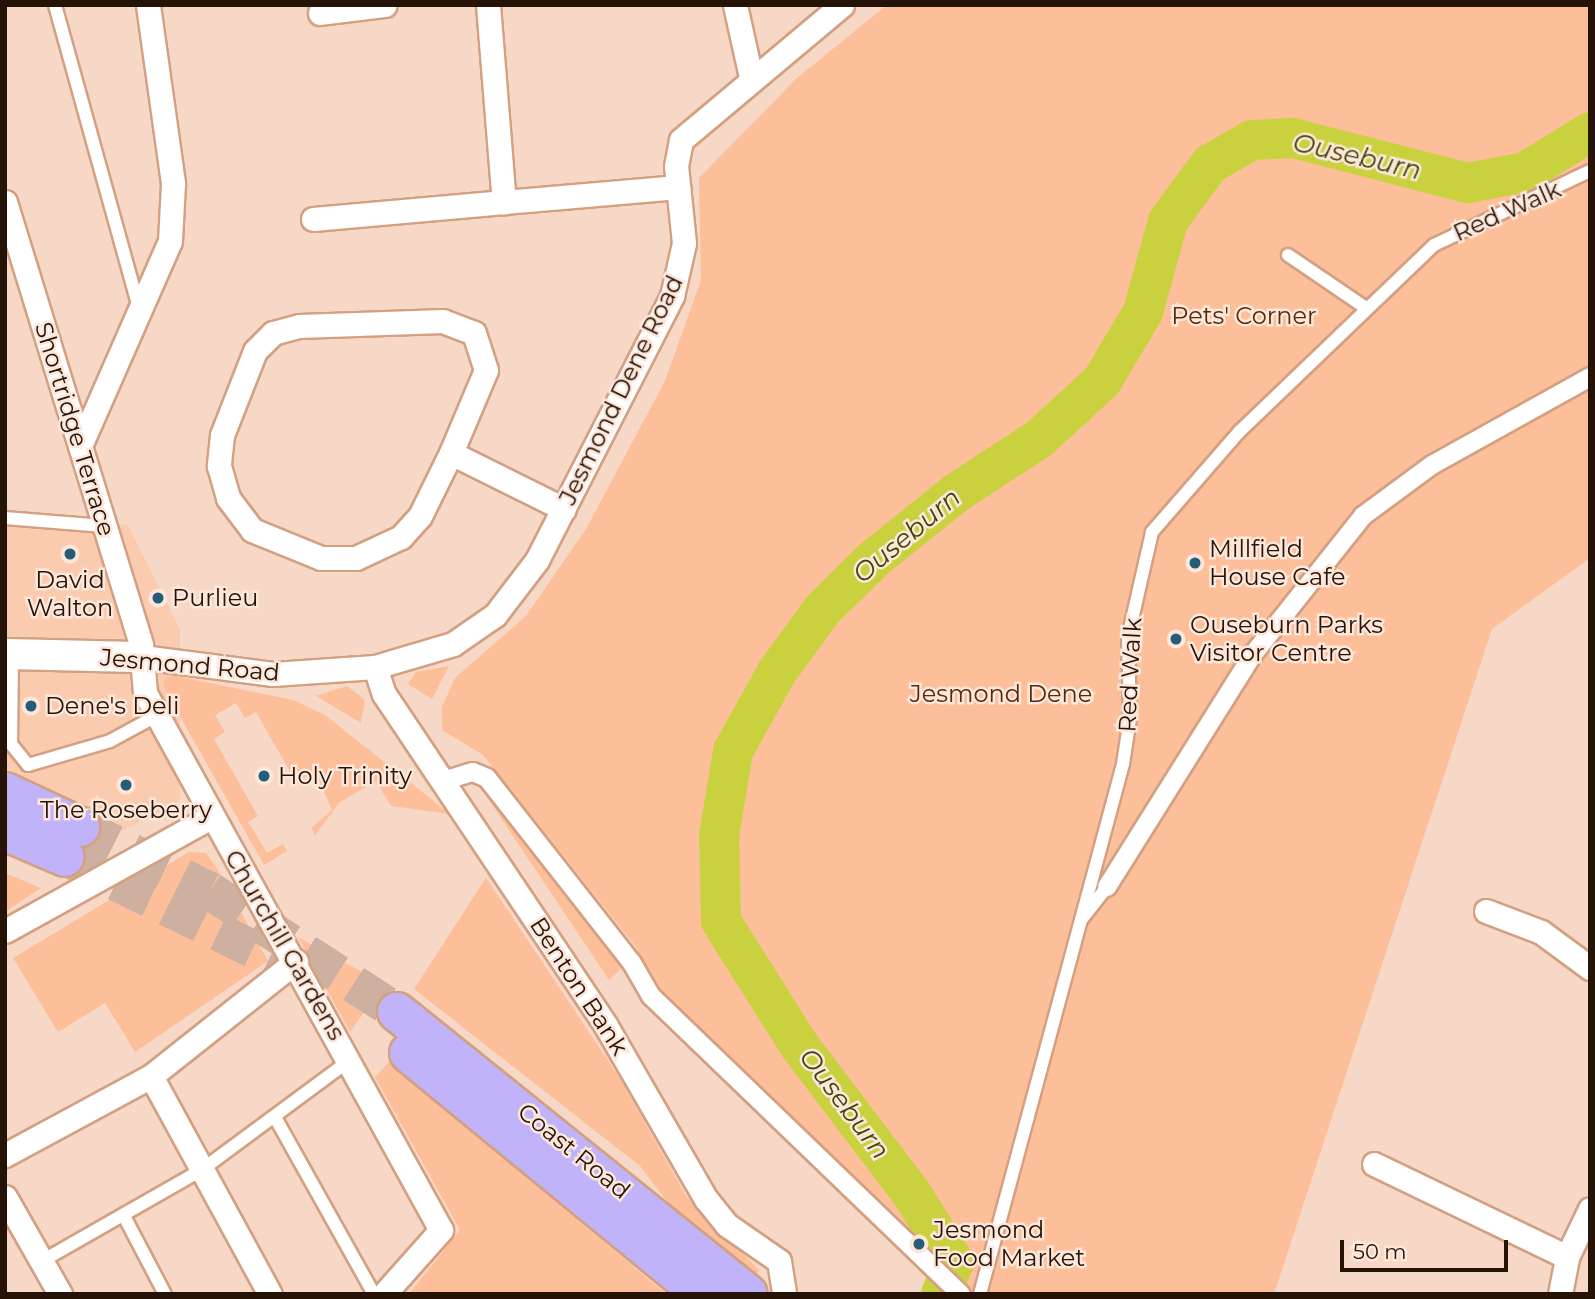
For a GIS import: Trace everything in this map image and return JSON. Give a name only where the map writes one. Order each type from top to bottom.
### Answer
[{"type":"highway","points":[[5,792],[73,842],[5,831]]},
{"type":"highway","name":"Coast Road","points":[[702,1294],[390,1022],[748,1294]]},
{"type":"street","points":[[80,446],[170,241],[173,183],[148,5]]},
{"type":"street","points":[[320,13],[385,5]]},
{"type":"street","points":[[488,5],[504,202]]},
{"type":"street","points":[[735,5],[751,77]]},
{"type":"street","name":"Jesmond Dene Road","points":[[375,667],[453,644],[495,615],[525,580],[672,296],[684,243],[678,187],[681,139],[751,77],[842,5]]},
{"type":"street","points":[[313,219],[678,187]]},
{"type":"street","name":"Shortridge Terrace","points":[[5,202],[142,657]]},
{"type":"street","points":[[443,321],[474,334],[486,370],[451,453],[412,528],[387,547],[340,560],[301,554],[252,530],[228,498],[219,466],[222,435],[255,351],[273,333],[299,326],[443,321]]},
{"type":"street","points":[[1107,887],[1254,653],[1363,516],[1443,459],[1590,377]]},
{"type":"street","points":[[451,453],[564,509]]},
{"type":"street","name":"Jesmond Road","points":[[9,654],[142,657],[273,674],[375,667]]},
{"type":"street","name":"Churchill Gardens","points":[[142,657],[142,681],[156,716],[211,817],[296,961],[441,1230],[384,1294]]},
{"type":"street","name":"Benton Bank","points":[[375,667],[384,694],[606,1026],[717,1214],[779,1261],[784,1294]]},
{"type":"street","points":[[443,781],[473,772],[487,778],[632,963],[651,996],[961,1294]]},
{"type":"street","points":[[5,931],[211,817]]},
{"type":"street","points":[[1486,911],[1541,932],[1590,968]]},
{"type":"street","points":[[5,1155],[151,1076],[296,961]]},
{"type":"street","points":[[151,1076],[200,1171],[270,1294]]},
{"type":"street","points":[[1374,1164],[1567,1257]]},
{"type":"street","points":[[5,1196],[60,1294]]},
{"type":"street","points":[[1560,1294],[1567,1257],[1590,1209]]},
{"type":"lane","points":[[55,5],[140,309]]},
{"type":"lane","name":"Red Walk","points":[[980,1294],[1077,924],[1123,764],[1130,718],[1128,636],[1152,532],[1178,495],[1366,308],[1450,234],[1538,200],[1590,171]]},
{"type":"lane","points":[[1288,254],[1366,308]]},
{"type":"lane","points":[[5,518],[104,526]]},
{"type":"lane","points":[[9,654],[11,744],[28,765],[110,741],[156,716]]},
{"type":"lane","points":[[1077,924],[1107,887]]},
{"type":"lane","points":[[42,1261],[200,1171],[276,1119],[350,1060]]},
{"type":"lane","points":[[276,1119],[374,1294]]},
{"type":"lane","points":[[124,1216],[165,1294]]},
{"type":"shaded area","points":[[5,512],[128,525],[180,630],[180,800],[121,832],[5,769]]},
{"type":"green space","name":"Jesmond Dene","points":[[887,5],[1590,5],[1590,558],[1492,629],[1274,1294],[944,1294],[949,1268],[658,989],[636,947],[483,755],[442,730],[442,707],[455,678],[526,616],[586,529],[665,381],[701,280],[699,178],[797,78]]},
{"type":"green space","points":[[449,666],[432,699],[408,684],[416,672]]},
{"type":"green space","points":[[171,675],[293,700],[325,715],[450,814],[391,806],[376,781],[340,802],[315,835],[311,828],[332,810],[315,771],[296,782],[256,712],[245,718],[236,703],[215,715],[225,732],[214,739],[258,816],[248,822],[267,853],[283,844],[287,851],[264,865],[165,690],[163,681]]},
{"type":"green space","points":[[347,686],[365,700],[361,723],[316,696]]},
{"type":"green space","points":[[483,789],[626,964],[609,980],[485,794]]},
{"type":"green space","points":[[189,852],[206,853],[268,961],[135,1052],[105,1003],[58,1032],[13,958]]},
{"type":"green space","points":[[5,873],[41,888],[5,912]]},
{"type":"green space","points":[[486,878],[621,1080],[686,1196],[759,1270],[754,1281],[673,1209],[640,1166],[414,989]]},
{"type":"green space","points":[[298,937],[384,984],[350,1032]]},
{"type":"green space","points":[[389,1062],[666,1294],[409,1294],[460,1230],[375,1077]]},
{"type":"waterway","name":"Ouseburn","points":[[941,1294],[954,1262],[912,1194],[799,1045],[721,921],[719,836],[733,751],[777,672],[822,610],[875,558],[956,493],[1040,438],[1102,381],[1143,312],[1168,221],[1210,164],[1252,140],[1293,138],[1468,183],[1525,172],[1590,132]]},
{"type":"tunnel","points":[[80,827],[210,891],[397,1012]]},
{"type":"tunnel","points":[[65,857],[290,967]]},
{"type":"place","name":"David Walton","points":[[70,554]]},
{"type":"place","name":"Millfield House Cafe","points":[[1195,563]]},
{"type":"place","name":"Purlieu","points":[[158,598]]},
{"type":"place","name":"Ouseburn Parks Visitor Centre","points":[[1176,639]]},
{"type":"place","name":"Dene's Deli","points":[[31,706]]},
{"type":"place","name":"Holy Trinity","points":[[264,776]]},
{"type":"place","name":"The Roseberry","points":[[126,785]]},
{"type":"place","name":"Jesmond Food Market","points":[[919,1244]]},
{"type":"park label","name":"Pets' Corner","points":[[1244,316]]}]
